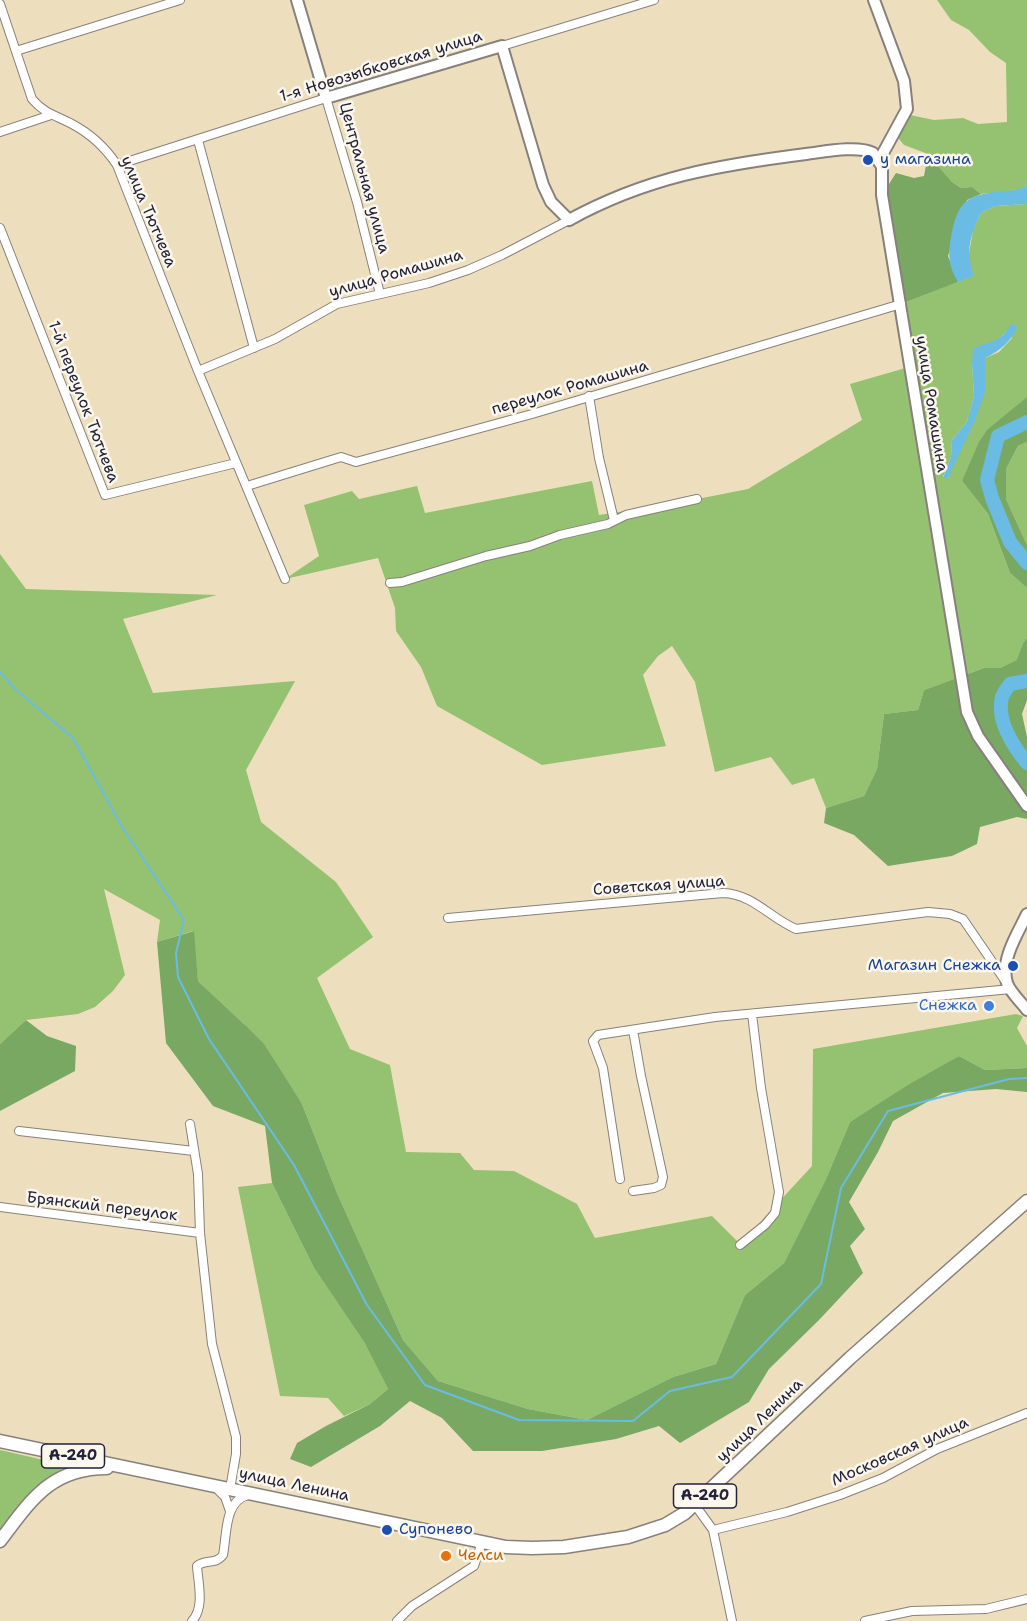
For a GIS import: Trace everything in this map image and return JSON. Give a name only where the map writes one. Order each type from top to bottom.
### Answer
[{"type":"main road","name":"улица Ленина","points":[[147,1472],[506,1547],[532,1548],[628,1537],[665,1525],[695,1505],[850,1358],[1027,1201]]},
{"type":"main road","name":"А-240","points":[[0,1441],[147,1472]]},
{"type":"main road","points":[[0,1541],[33,1498],[50,1483],[61,1477],[98,1468],[147,1472]]},
{"type":"street","points":[[16,51],[180,0]]},
{"type":"street","name":"Центральная улица","points":[[297,0],[357,202],[380,294]]},
{"type":"street","name":"1-я Новозыбковская улица","points":[[117,165],[327,98],[654,0]]},
{"type":"street","name":"улица Ромашина","points":[[874,0],[906,92],[907,109],[882,155],[882,195],[967,712],[978,736],[1027,806]]},
{"type":"street","name":"улица Тютчева","points":[[0,4],[32,99],[41,110],[88,133],[106,148],[117,165],[198,371],[285,579]]},
{"type":"street","points":[[502,46],[543,185],[551,202],[569,220],[614,197],[698,171],[736,163],[826,151],[878,147],[894,133]]},
{"type":"street","points":[[0,132],[51,115]]},
{"type":"street","points":[[198,140],[254,348]]},
{"type":"street","points":[[858,150],[873,153],[881,165]]},
{"type":"street","name":"улица Ромашина","points":[[198,371],[275,339],[337,304],[429,283],[468,270],[569,220]]},
{"type":"street","name":"1-й переулок Тютчева","points":[[0,228],[105,495],[236,463]]},
{"type":"street","name":"переулок Ромашина","points":[[247,486],[341,457],[356,462],[532,414],[901,304]]},
{"type":"street","points":[[589,396],[599,458],[615,520]]},
{"type":"street","points":[[390,583],[402,582],[486,556],[530,546],[626,515],[697,499]]},
{"type":"street","name":"Советская улица","points":[[448,918],[723,893],[744,897],[787,926],[796,929],[928,912],[950,914],[963,919],[1009,986]]},
{"type":"street","points":[[1027,914],[1008,958],[1006,969],[1009,986],[1027,1010]]},
{"type":"street","points":[[620,1179],[603,1068],[593,1041],[594,1037],[715,1017],[1009,986]]},
{"type":"street","points":[[740,1245],[765,1225],[775,1213],[779,1192],[762,1099],[752,1014]]},
{"type":"street","points":[[633,1030],[663,1177],[661,1185],[633,1191]]},
{"type":"street","points":[[190,1124],[198,1174],[200,1233],[212,1344],[236,1437],[236,1454],[230,1489]]},
{"type":"street","points":[[19,1131],[194,1151]]},
{"type":"street","name":"Брянский переулок","points":[[0,1207],[200,1233]]},
{"type":"street","name":"Московская улица","points":[[713,1530],[787,1512],[840,1495],[883,1478],[937,1449],[1027,1413]]},
{"type":"street","points":[[211,1485],[222,1492],[230,1511]]},
{"type":"street","points":[[192,1621],[199,1607],[197,1566],[200,1563],[215,1562],[224,1555],[230,1511],[234,1503],[243,1496],[258,1494]]},
{"type":"street","points":[[695,1505],[713,1530],[732,1621]]},
{"type":"street","points":[[397,1621],[412,1606],[474,1566],[482,1542]]},
{"type":"street","points":[[865,1621],[912,1611],[986,1609],[1027,1599]]},
{"type":"green space","points":[[937,0],[1027,0],[1027,186],[1020,190],[981,194],[972,187],[961,188],[952,182],[928,154],[904,145],[894,133],[905,114],[934,120],[963,118],[978,124],[1007,122],[1006,63],[990,52],[969,30],[951,20]]},
{"type":"green space","points":[[928,154],[952,182],[961,188],[972,187],[981,194],[967,200],[948,256],[958,282],[901,304],[882,195],[896,173],[914,178],[924,176]]},
{"type":"green space","points":[[1027,204],[1027,397],[1016,407],[962,481],[988,514],[1010,573],[1027,588],[1027,638],[1023,643],[1018,660],[1000,668],[984,668],[924,690],[918,710],[884,714],[877,769],[864,796],[826,808],[814,778],[792,785],[771,757],[715,772],[695,682],[672,646],[658,656],[643,675],[666,746],[542,765],[437,706],[421,667],[396,631],[395,608],[378,558],[285,579],[319,556],[304,505],[352,491],[359,499],[417,486],[425,513],[592,481],[599,515],[748,489],[862,420],[850,384],[909,367],[901,304],[973,276],[968,259],[973,230],[981,213],[995,206]],"holes":[[[1007,331],[1012,338],[999,352],[985,358],[984,369],[969,414],[974,396],[972,364],[980,346],[995,342]],[[966,423],[948,478],[943,477],[951,457],[952,440]]]},
{"type":"green space","points":[[1027,397],[1027,442],[1018,446],[1006,469],[1006,499],[1027,545],[1027,588],[1010,573],[988,514],[962,481],[979,442],[987,430]]},
{"type":"green space","points":[[1027,442],[1027,545],[1006,499],[1006,469],[1018,446]]},
{"type":"green space","points":[[0,554],[26,589],[217,595],[123,619],[153,693],[295,681],[246,770],[261,822],[336,882],[373,937],[317,978],[350,1049],[390,1065],[406,1152],[460,1153],[474,1170],[514,1171],[577,1204],[595,1238],[712,1216],[740,1244],[812,1166],[813,1049],[1016,1014],[1023,1016],[1017,1028],[1027,1046],[1027,1068],[985,1070],[959,1056],[850,1122],[826,1179],[784,1263],[745,1295],[716,1364],[673,1377],[587,1420],[528,1409],[438,1381],[403,1340],[337,1193],[302,1104],[244,1024],[198,981],[193,931],[157,942],[160,920],[104,889],[125,975],[113,991],[95,1007],[78,1014],[26,1020],[0,1044]]},
{"type":"green space","points":[[1027,638],[1027,700],[1022,714],[1027,737],[1027,819],[1017,817],[980,827],[977,844],[952,856],[888,866],[854,835],[824,823],[826,808],[864,796],[877,769],[884,714],[918,710],[924,690],[984,668],[1000,668],[1017,660]]},
{"type":"green space","points":[[194,931],[198,981],[264,1044],[302,1104],[337,1193],[403,1340],[438,1381],[528,1409],[587,1420],[673,1377],[716,1364],[745,1295],[784,1263],[826,1179],[850,1122],[908,1085],[959,1056],[985,1070],[1027,1068],[1027,1092],[996,1089],[943,1093],[893,1121],[849,1202],[865,1229],[850,1246],[863,1273],[769,1369],[749,1402],[680,1443],[659,1426],[616,1439],[542,1451],[473,1451],[442,1418],[410,1401],[380,1426],[311,1467],[290,1459],[297,1443],[370,1404],[388,1389],[364,1342],[314,1268],[272,1183],[265,1126],[213,1106],[166,1043],[157,942]]},
{"type":"green space","points":[[26,1020],[47,1036],[76,1046],[75,1071],[0,1111],[0,1044]]},
{"type":"green space","points":[[272,1183],[314,1268],[364,1342],[388,1389],[370,1404],[344,1416],[328,1398],[280,1396],[238,1187]]},
{"type":"green space","points":[[0,1450],[68,1467],[36,1487],[0,1533]]},
{"type":"water","points":[[1027,186],[1027,204],[995,206],[981,213],[974,229],[969,251],[974,276],[958,282],[951,265],[949,249],[954,224],[961,207],[973,197]]},
{"type":"water","points":[[1011,324],[1018,327],[1012,337],[1000,349],[985,358],[985,392],[975,420],[948,478],[943,478],[951,457],[952,440],[967,422],[974,396],[973,349],[999,338]]},
{"type":"waterway","points":[[1027,422],[998,436],[987,480],[1010,542],[1027,563]]},
{"type":"waterway","points":[[0,672],[14,688],[73,738],[121,825],[184,920],[176,953],[178,977],[209,1039],[294,1165],[367,1305],[425,1385],[519,1420],[633,1421],[670,1391],[732,1377],[821,1284],[841,1188],[888,1111],[1009,1079],[1027,1078]]},
{"type":"waterway","points":[[1027,681],[1010,684],[1003,695],[1001,706],[1001,715],[1007,733],[1027,763]]},
{"type":"place","name":"у магазина","points":[[868,160]]},
{"type":"place","name":"Магазин Снежка","points":[[1013,966]]},
{"type":"place","name":"Снежка","points":[[989,1006]]},
{"type":"place","name":"Супонево","points":[[387,1530]]},
{"type":"place","name":"Челси","points":[[446,1556]]}]
